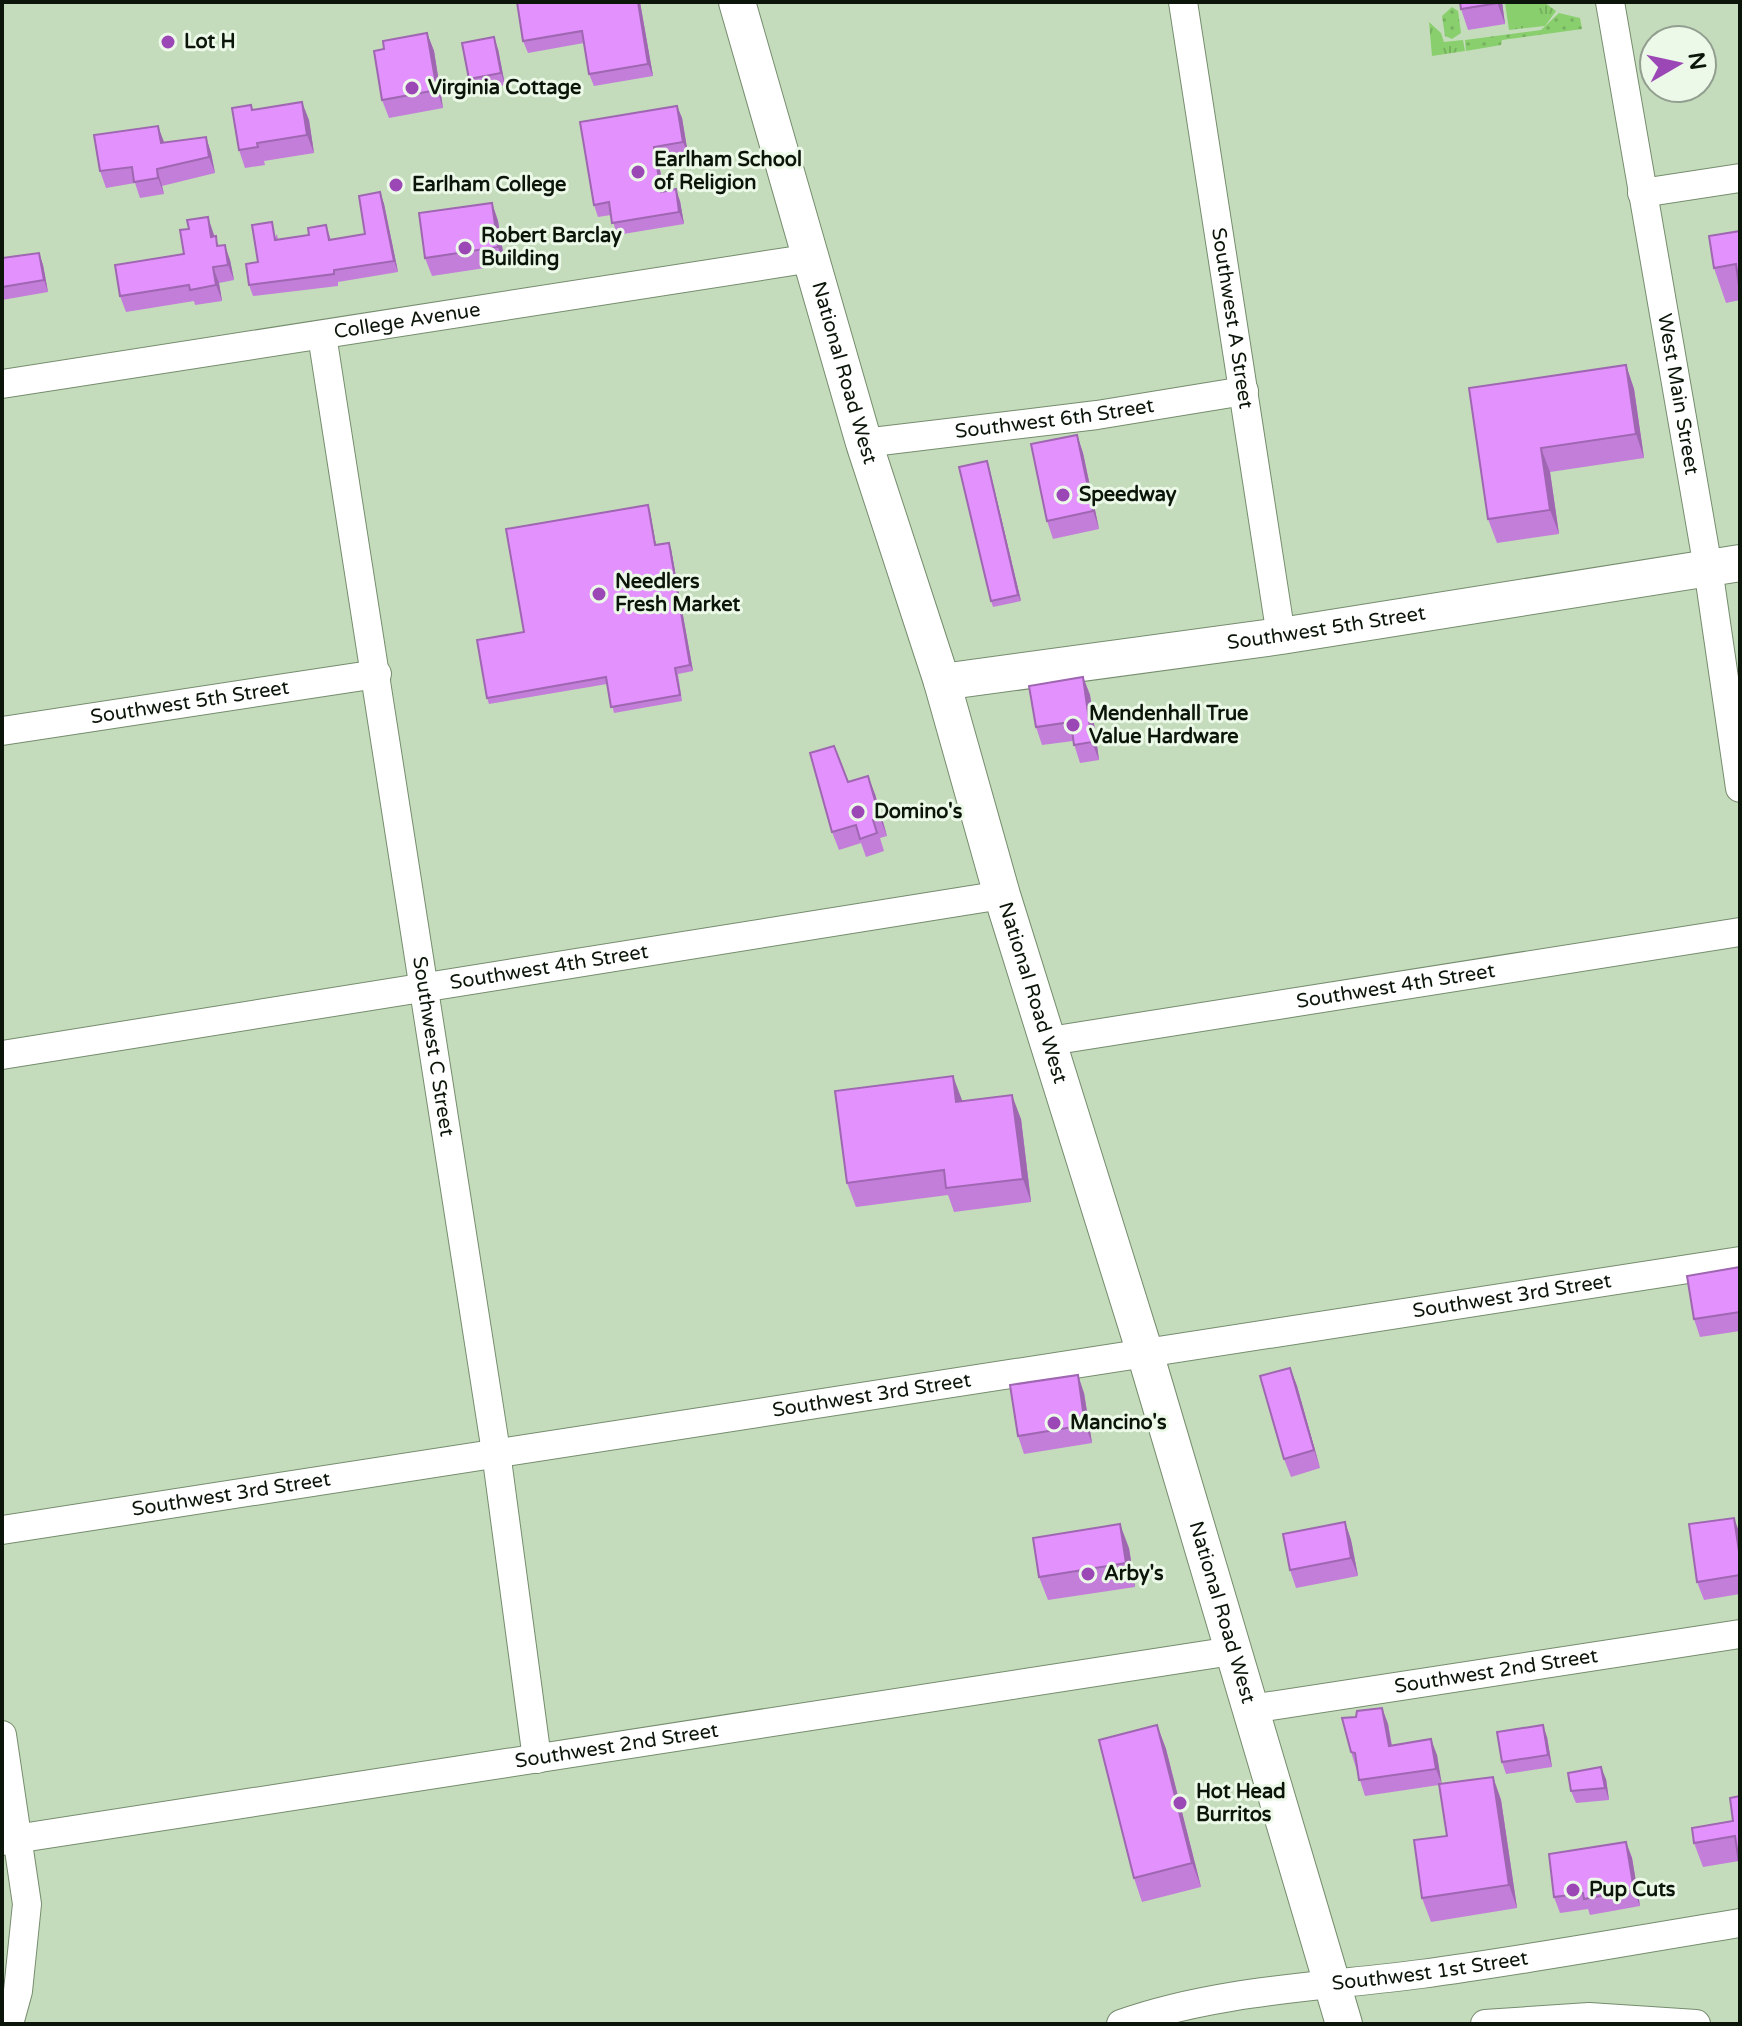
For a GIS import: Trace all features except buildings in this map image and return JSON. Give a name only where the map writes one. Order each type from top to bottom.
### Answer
[{"type":"main road","name":"National Road West","points":[[737,2],[864,443],[942,682],[1002,895],[1145,1353],[1344,2024]]},
{"type":"main road","name":"Southwest 5th Street","points":[[942,682],[1281,636],[1724,566]]},
{"type":"street","name":"Southwest A Street","points":[[1183,2],[1281,636]]},
{"type":"street","name":"West Main Street","points":[[1610,2],[1642,193],[1724,566],[1740,788]]},
{"type":"street","points":[[1642,193],[1740,178]]},
{"type":"street","name":"College Avenue","points":[[2,384],[812,258]]},
{"type":"street","name":"Southwest C Street","points":[[322,335],[496,1452],[537,1759]]},
{"type":"street","name":"Southwest 6th Street","points":[[864,443],[1097,415],[1244,391]]},
{"type":"street","name":"Southwest 5th Street","points":[[2,731],[377,674]]},
{"type":"street","name":"Southwest 4th Street","points":[[2,1055],[1002,895]]},
{"type":"street","name":"Southwest 4th Street","points":[[1050,1041],[1740,932]]},
{"type":"street","name":"Southwest 3rd Street","points":[[2,1530],[1740,1261]]},
{"type":"street","name":"Southwest 2nd Street","points":[[1251,1709],[1740,1634]]},
{"type":"street","name":"Southwest 2nd Street","points":[[9,1840],[1232,1651]]},
{"type":"street","points":[[2,1735],[9,1840],[26,1894],[26,1927],[18,1991],[9,2024]]},
{"type":"street","name":"Southwest 1st Street","points":[[1121,2024],[1165,2010],[1330,1984],[1421,1974],[1740,1923]]},
{"type":"street","points":[[1485,2024],[1589,2017],[1696,2024]]},
{"type":"green space","points":[[1505,2],[1544,2],[1556,11],[1545,26],[1509,30]]},
{"type":"green space","points":[[1452,7],[1458,11],[1461,33],[1452,39],[1445,36],[1442,16]]},
{"type":"green space","points":[[1559,13],[1580,18],[1582,29],[1502,40],[1501,45],[1466,51],[1465,40],[1541,30]]},
{"type":"green space","points":[[1429,22],[1441,33],[1444,42],[1463,40],[1465,51],[1432,56]]},
{"type":"place","name":"Lot H","points":[[168,42]]},
{"type":"place","name":"Virginia Cottage","points":[[412,88]]},
{"type":"place","name":"Earlham School of Religion","points":[[638,172]]},
{"type":"place","name":"Earlham College","points":[[396,185]]},
{"type":"place","name":"Robert Barclay Building","points":[[465,248]]},
{"type":"place","name":"Speedway","points":[[1063,495]]},
{"type":"place","name":"Needlers Fresh Market","points":[[599,594]]},
{"type":"place","name":"Mendenhall True Value Hardware","points":[[1073,725]]},
{"type":"place","name":"Domino's","points":[[858,812]]},
{"type":"place","name":"Mancino's","points":[[1054,1423]]},
{"type":"place","name":"Arby's","points":[[1088,1574]]},
{"type":"place","name":"Hot Head Burritos","points":[[1180,1803]]},
{"type":"place","name":"Pup Cuts","points":[[1573,1890]]}]
